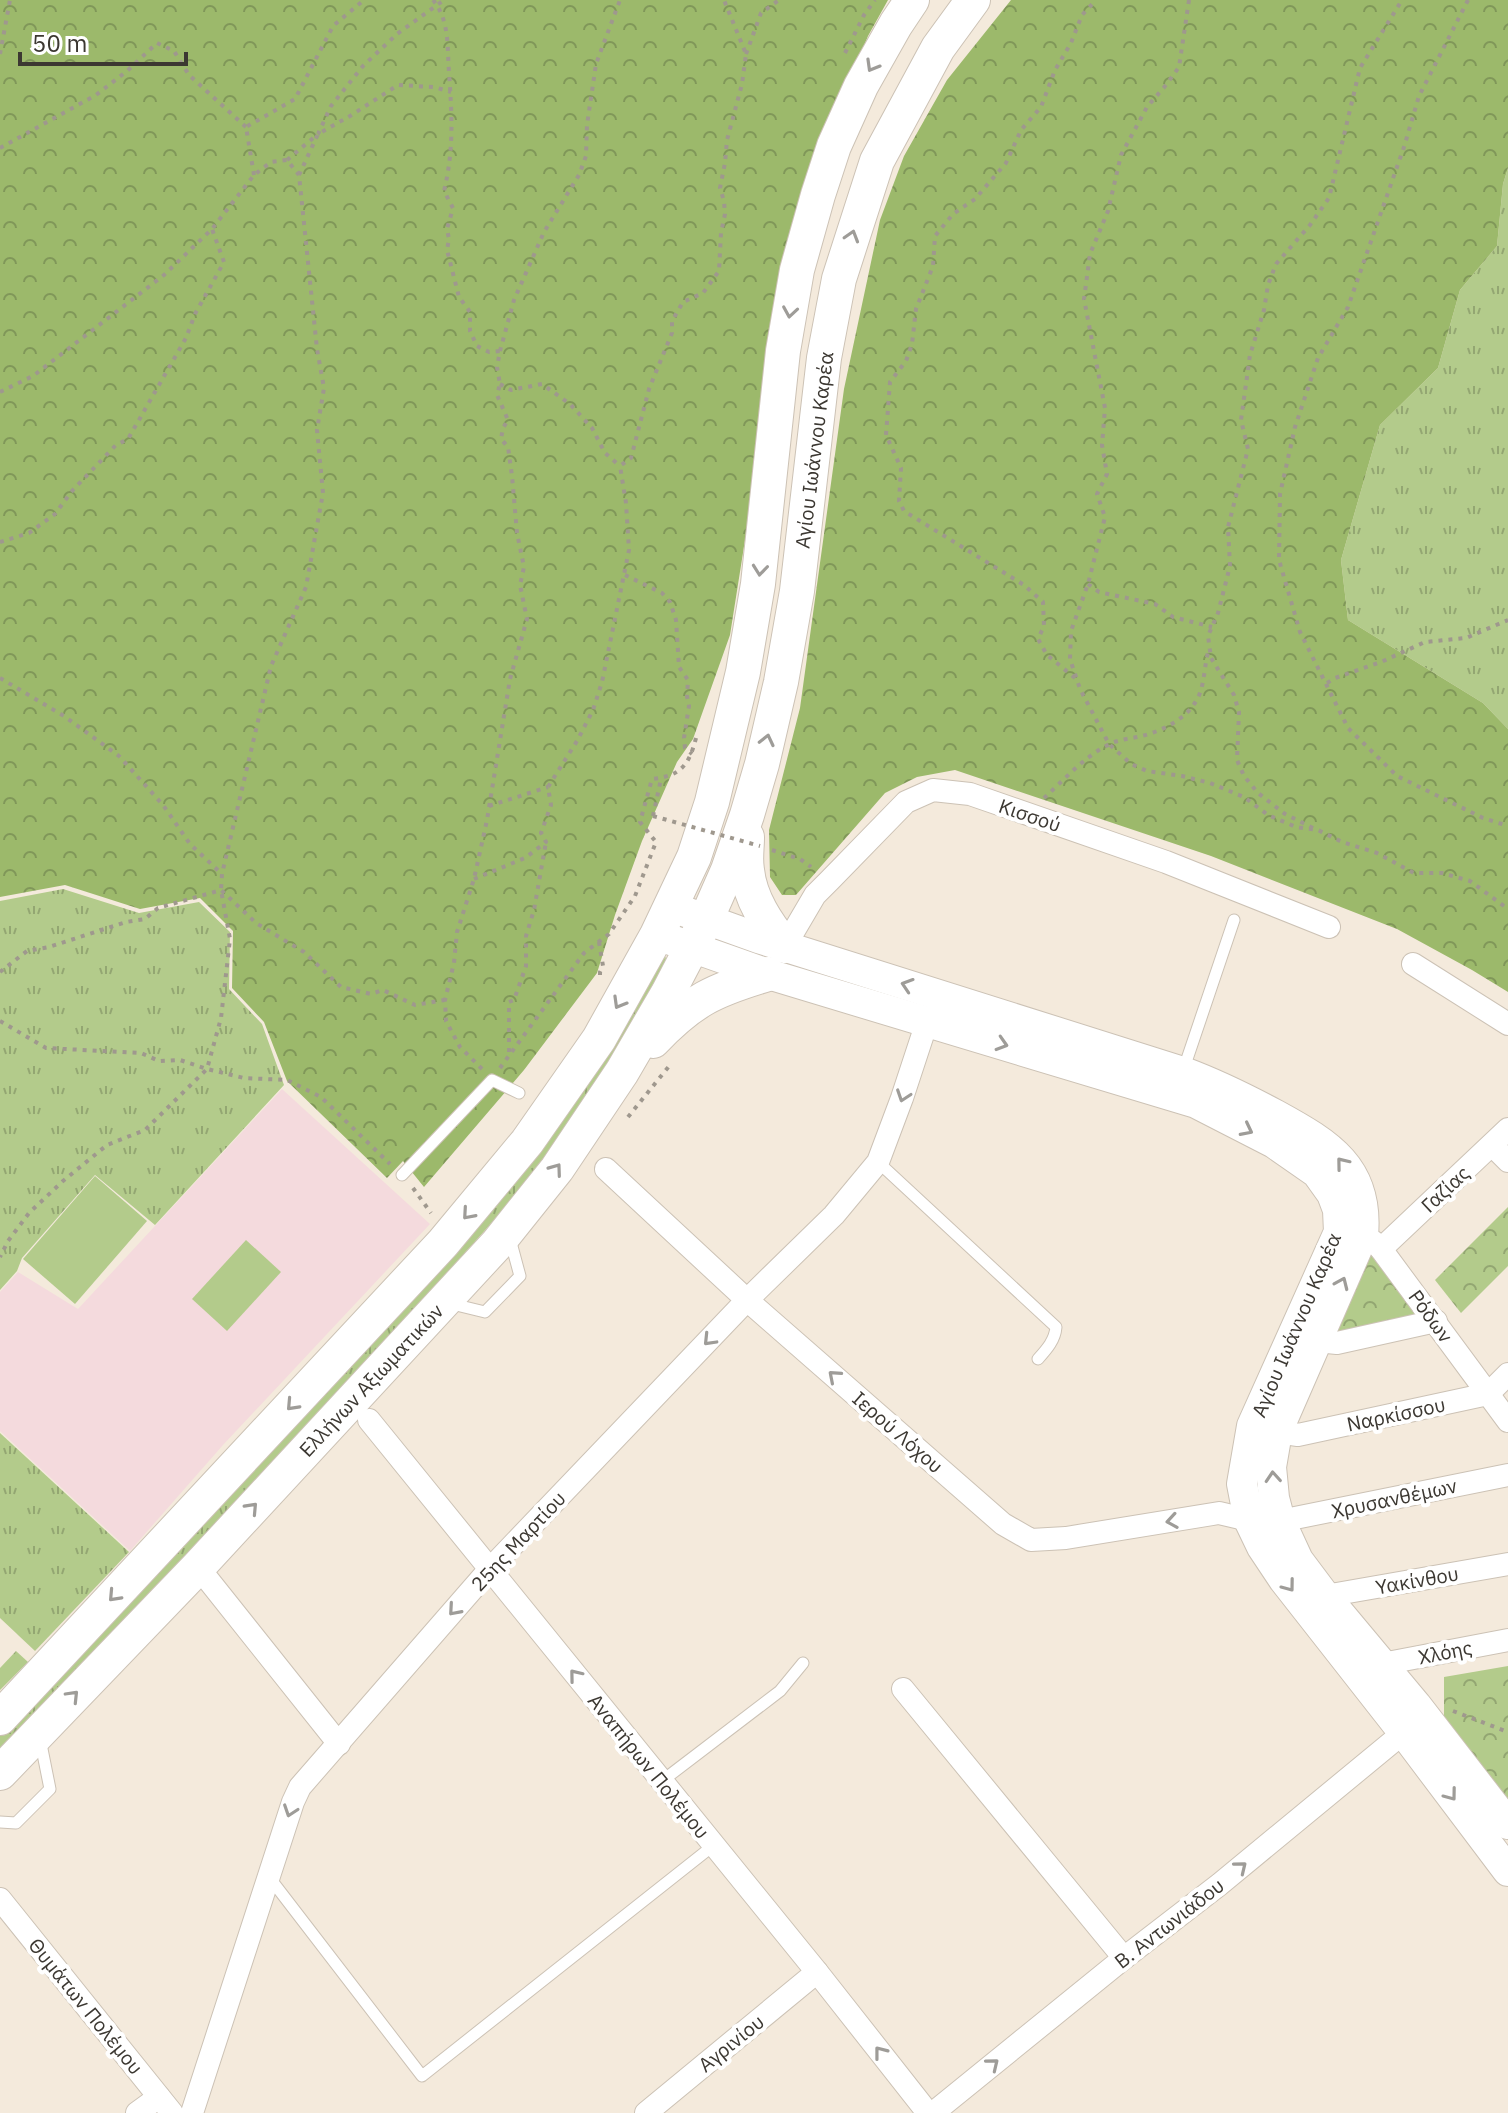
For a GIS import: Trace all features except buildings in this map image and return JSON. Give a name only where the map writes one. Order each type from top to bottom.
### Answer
[{"type":"main road","name":"Αγίου Ιωάννου Καρέα","points":[[665,921],[694,857],[712,802],[743,672],[758,584],[783,351],[797,270],[834,146],[861,86],[912,0]]},
{"type":"main road","name":"Αγίου Ιωάννου Καρέα","points":[[698,934],[728,870],[754,831],[762,764],[797,591],[824,358],[839,279],[877,161],[938,48],[973,0]]},
{"type":"main road","points":[[622,1072],[684,1010],[776,960],[767,923],[754,898],[747,871],[754,831]]},
{"type":"main road","name":"Ελλήνων Αξιωματικών","points":[[0,1718],[443,1243],[527,1142],[590,1052],[665,921]]},
{"type":"main road","name":"Ελλήνων Αξιωματικών","points":[[0,1773],[198,1567],[508,1230],[557,1169],[622,1072],[698,934]]},
{"type":"street","name":"Κισσού","points":[[776,960],[815,895],[906,802],[933,790],[985,799],[1166,862],[1329,927]]},
{"type":"street","name":"Αγίου Ιωάννου Καρέα","points":[[665,921],[776,960],[1183,1072],[1228,1089],[1315,1136],[1344,1162],[1359,1191],[1365,1216],[1361,1239],[1277,1432],[1271,1467],[1274,1498],[1280,1521],[1298,1560],[1508,1824]]},
{"type":"street","name":"Αγίου Ιωάννου Καρέα","points":[[776,960],[927,1022],[1196,1103],[1274,1143],[1317,1173],[1332,1194],[1338,1210],[1361,1239]]},
{"type":"street","points":[[1413,964],[1508,1024]]},
{"type":"street","name":"25ης Μαρτίου","points":[[192,2113],[296,1794],[489,1570],[747,1300],[834,1215],[878,1162],[927,1022]]},
{"type":"street","points":[[1500,1137],[1508,1161]]},
{"type":"street","name":"Γαζίας","points":[[1361,1239],[1500,1137]]},
{"type":"street","name":"Ιερού Λόχου","points":[[606,1169],[747,1300],[1003,1524],[1031,1540],[1066,1538],[1219,1513],[1249,1520],[1280,1521]]},
{"type":"street","name":"Αγίου Ιωάννου Καρέα","points":[[1361,1239],[1252,1426],[1242,1484],[1249,1520],[1284,1580],[1426,1719],[1507,1867]]},
{"type":"street","name":"Ρόδων","points":[[1361,1239],[1436,1321],[1508,1421]]},
{"type":"street","points":[[1317,1341],[1337,1343],[1436,1321]]},
{"type":"street","points":[[1488,1394],[1508,1374]]},
{"type":"street","name":"Ναρκίσσου","points":[[1277,1432],[1298,1435],[1488,1394]]},
{"type":"street","name":"Αναπήρων Πολέμου","points":[[369,1420],[930,2113]]},
{"type":"street","name":"Χρυσανθέμων","points":[[1280,1521],[1508,1475]]},
{"type":"street","name":"Υακίνθου","points":[[1325,1596],[1508,1564]]},
{"type":"street","points":[[198,1567],[339,1744]]},
{"type":"street","name":"Χλόης","points":[[1382,1664],[1508,1640]]},
{"type":"street","points":[[903,1689],[1124,1958]]},
{"type":"street","name":"Β. Αντωνιάδου","points":[[930,2113],[1426,1719]]},
{"type":"street","name":"Θυµάτων Πολέµου","points":[[0,1899],[166,2105]]},
{"type":"street","name":"Αγρινίου","points":[[646,2113],[817,1972]]},
{"type":"street","points":[[137,2113],[166,2105]]},
{"type":"lane","points":[[1183,1072],[1234,920]]},
{"type":"lane","points":[[402,1175],[492,1080],[519,1093]]},
{"type":"lane","points":[[878,1162],[1056,1327],[1050,1346],[1038,1359]]},
{"type":"lane","points":[[662,1781],[780,1691],[803,1663]]},
{"type":"lane","points":[[0,1822],[16,1823],[50,1789],[39,1732]]},
{"type":"lane","points":[[269,1877],[422,2076],[714,1845]]},
{"type":"path","points":[[0,54],[10,0]]},
{"type":"path","points":[[246,127],[295,99],[333,26],[364,0]]},
{"type":"path","points":[[0,1257],[29,1213],[63,1181],[107,1145],[145,1130],[207,1069],[221,1018],[230,939],[221,890],[222,874],[271,666],[306,587],[323,493],[317,430],[324,388],[317,349],[299,175],[331,106],[363,66],[435,2],[444,0]]},
{"type":"path","points":[[620,0],[596,64],[586,156],[579,175],[544,232],[514,300],[497,367],[500,384],[497,395],[508,420],[501,439],[508,447],[517,533],[524,567],[520,585],[527,619],[510,679],[474,879],[457,932],[454,963],[445,1000],[446,1021],[460,1047],[492,1080],[584,953],[609,934],[635,896],[656,842],[640,822],[652,779],[661,778],[653,816],[754,831],[830,880]]},
{"type":"path","points":[[724,0],[746,54]]},
{"type":"path","points":[[620,466],[631,458],[649,389],[672,333],[672,321],[683,302],[703,293],[719,271],[725,214],[720,188],[746,54],[761,13],[779,0]]},
{"type":"path","points":[[1077,680],[1047,655],[1038,639],[1044,626],[1043,602],[1024,585],[904,511],[899,501],[901,468],[886,435],[890,382],[906,361],[912,344],[916,309],[933,266],[935,236],[953,214],[975,199],[1006,163],[1021,130],[1041,107],[1082,15],[1096,0]]},
{"type":"path","points":[[1189,0],[1179,67],[1147,107],[1121,155],[1108,211],[1090,254],[1084,299],[1105,408],[1102,445],[1107,474],[1097,494],[1105,517],[1088,584],[1071,631],[1070,659],[1080,689],[1109,744],[1131,764],[1147,771],[1210,783],[1244,797],[1268,815],[1296,827],[1318,830]]},
{"type":"path","points":[[1402,0],[1360,68],[1329,198],[1276,264],[1268,285],[1250,355],[1241,420],[1248,449],[1228,527],[1230,566],[1208,636],[1211,658],[1234,695],[1239,712],[1237,760],[1244,776],[1258,793],[1285,814],[1342,842],[1377,853],[1414,873],[1442,873],[1470,881],[1508,909]]},
{"type":"path","points":[[1468,0],[1419,96],[1348,307],[1318,358],[1295,427],[1280,494],[1279,560],[1300,632],[1348,728],[1397,776],[1483,818],[1508,826]]},
{"type":"path","points":[[435,2],[448,32],[452,92],[451,164],[444,191],[453,208],[447,229],[447,250],[459,297],[470,312],[470,331],[477,346],[489,352],[500,351]]},
{"type":"path","points":[[0,148],[96,95],[157,43],[174,51],[189,75],[246,127],[254,175]]},
{"type":"path","points":[[0,392],[33,376],[164,275],[212,229],[254,175],[271,162],[287,160],[318,134],[398,85],[434,87],[452,92]]},
{"type":"path","points":[[287,160],[299,175]]},
{"type":"path","points":[[0,542],[29,533],[55,514],[72,491],[116,445],[128,439],[186,338],[195,314],[224,262],[212,229]]},
{"type":"path","points":[[489,806],[548,787],[577,741],[593,710],[602,682],[629,550],[620,466],[605,453],[592,428],[570,404],[542,384],[511,390],[500,384]]},
{"type":"path","points":[[623,574],[662,593],[670,602],[676,620],[679,667],[688,680],[689,706],[684,738],[685,748],[692,754]]},
{"type":"path","points":[[1088,584],[1099,592],[1155,604],[1173,617],[1212,627]]},
{"type":"path","points":[[1326,684],[1425,642],[1466,638],[1508,620]]},
{"type":"path","points":[[1042,800],[1102,748],[1118,740],[1143,736],[1183,718],[1198,700],[1210,645]]},
{"type":"path","points":[[0,678],[64,716],[119,756],[163,805],[190,844],[222,874]]},
{"type":"path","points":[[509,1055],[509,1002],[514,1000],[526,966],[526,936],[534,910],[546,842],[541,833],[551,805],[548,787]]},
{"type":"path","points":[[474,879],[525,858],[546,842]]},
{"type":"path","points":[[0,972],[27,951],[145,919],[158,908],[221,890]]},
{"type":"path","points":[[221,890],[256,923],[304,952],[341,987],[371,994],[383,990],[415,1005],[445,1000]]},
{"type":"path","points":[[599,942],[603,966],[601,985]]},
{"type":"path","points":[[0,1021],[46,1048],[141,1053],[159,1061],[180,1060],[244,1078],[287,1080],[321,1097],[402,1175],[435,1218],[432,1231],[443,1243]]},
{"type":"path","points":[[623,1124],[678,1057]]},
{"type":"path","points":[[1426,1719],[1508,1732]]},
{"type":"shaded area","points":[[282,1089],[430,1224],[223,1445],[130,1551],[0,1431],[0,1292],[18,1272],[78,1309]]},
{"type":"green space","points":[[0,0],[888,0],[868,36],[827,137],[752,496],[730,635],[693,739],[677,762],[642,841],[597,973],[524,1070],[424,1187],[403,1161],[387,1178],[287,1081],[264,1022],[232,988],[233,931],[200,898],[140,909],[65,885],[0,897]]},
{"type":"green space","points":[[1011,0],[1508,0],[1508,168],[1503,184],[1497,246],[1460,290],[1438,368],[1380,425],[1341,560],[1348,620],[1483,703],[1508,729],[1508,992],[1397,929],[1211,856],[955,770],[917,777],[885,793],[796,895],[782,895],[770,877],[769,830],[800,708],[844,389],[880,220],[904,156],[947,80]]},
{"type":"green space","points":[[1508,168],[1508,729],[1483,703],[1348,620],[1341,560],[1380,425],[1438,368],[1460,290],[1497,246],[1503,184]]},
{"type":"green space","points":[[63,889],[139,913],[199,902],[230,932],[229,989],[262,1024],[284,1085],[155,1225],[95,1175],[22,1258],[17,1271],[0,1290],[0,901]]},
{"type":"green space","points":[[666,957],[665,965],[603,1076],[526,1182],[468,1250],[261,1475],[0,1752],[0,1733],[186,1539],[656,965]]},
{"type":"green space","points":[[95,1176],[147,1221],[75,1304],[23,1259]]},
{"type":"green space","points":[[1508,1207],[1508,1266],[1461,1313],[1435,1280]]},
{"type":"green space","points":[[246,1240],[281,1272],[227,1331],[192,1299]]},
{"type":"green space","points":[[1371,1251],[1420,1318],[1336,1334]]},
{"type":"green space","points":[[0,1433],[129,1552],[35,1651],[0,1618]]},
{"type":"green space","points":[[16,1651],[28,1662],[0,1690],[0,1668]]},
{"type":"green space","points":[[1508,1666],[1508,1801],[1444,1721],[1444,1677]]}]
